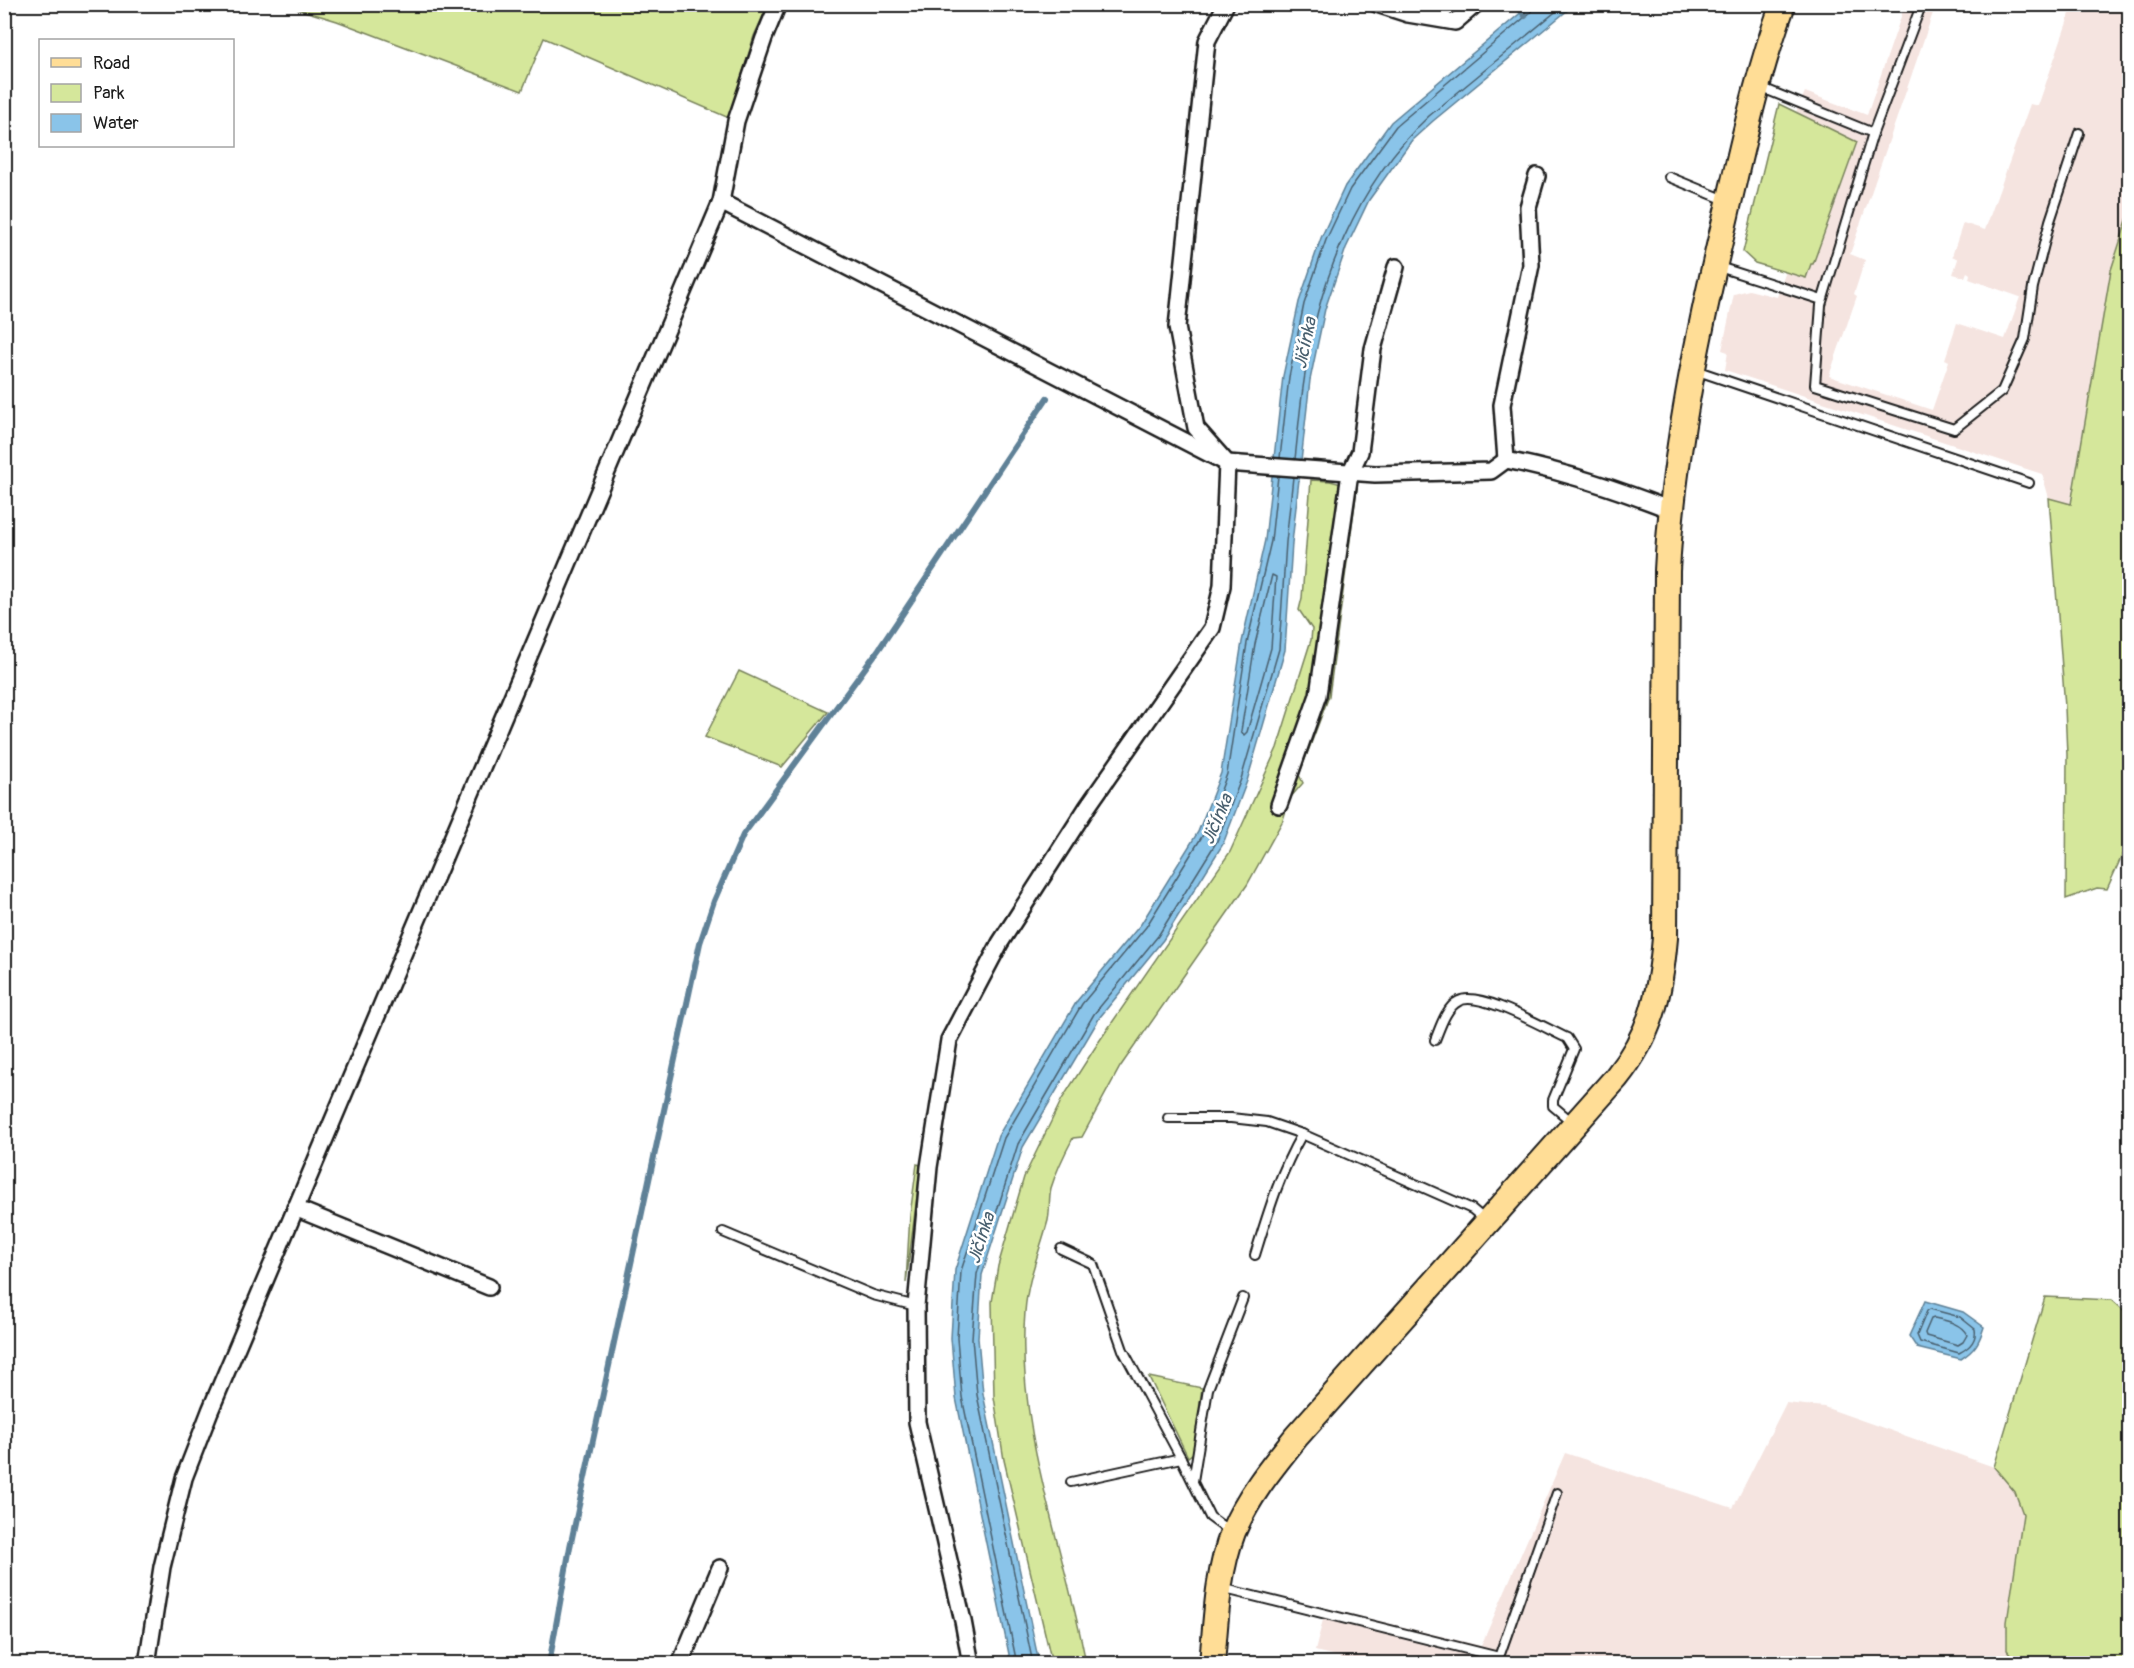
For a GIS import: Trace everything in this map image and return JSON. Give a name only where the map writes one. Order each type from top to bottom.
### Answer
[{"type":"main road","points":[[1212,1664],[1220,1588],[1233,1533],[1260,1482],[1296,1437],[1575,1125],[1632,1058],[1644,1036],[1660,988],[1665,938],[1667,571],[1671,510],[1693,369],[1714,266],[1756,86],[1768,43],[1783,4]]},
{"type":"street","points":[[152,1662],[162,1567],[184,1478],[295,1208],[721,202],[736,121],[778,4]]},
{"type":"street","points":[[971,1664],[917,1422],[916,1306],[928,1167],[949,1040],[1000,943],[1190,653],[1212,628],[1222,586],[1227,463],[1196,428],[1177,327],[1207,40],[1226,4]]},
{"type":"street","points":[[1377,4],[1407,14],[1455,22],[1476,4]]},
{"type":"street","points":[[1506,460],[1502,405],[1531,265],[1528,207],[1537,176]]},
{"type":"street","points":[[721,202],[1227,463],[1350,473],[1491,471],[1506,460],[1552,469],[1610,486],[1671,510]]},
{"type":"street","points":[[1280,806],[1318,695],[1350,473],[1360,452],[1373,349],[1396,267]]},
{"type":"street","points":[[295,1208],[489,1287]]},
{"type":"street","points":[[680,1664],[720,1568]]},
{"type":"lane","points":[[1919,11],[1873,133],[1822,300],[1815,385],[1954,429],[2002,391],[2025,339],[2033,287],[2050,220],[2079,133]]},
{"type":"lane","points":[[1756,86],[1873,133]]},
{"type":"lane","points":[[1668,177],[1729,202]]},
{"type":"lane","points":[[1714,266],[1822,300]]},
{"type":"lane","points":[[1693,369],[2029,483]]},
{"type":"lane","points":[[1435,1040],[1452,1006],[1469,997],[1488,1001],[1567,1038],[1574,1049],[1552,1100],[1553,1106],[1575,1125]]},
{"type":"lane","points":[[1168,1118],[1231,1118],[1267,1122],[1302,1134],[1472,1209],[1488,1223]]},
{"type":"lane","points":[[1255,1255],[1274,1193],[1289,1157],[1302,1134]]},
{"type":"lane","points":[[723,1232],[873,1295],[916,1306]]},
{"type":"lane","points":[[1061,1249],[1093,1264],[1123,1350],[1210,1517],[1233,1533]]},
{"type":"lane","points":[[1193,1482],[1208,1389],[1243,1298]]},
{"type":"lane","points":[[1071,1482],[1181,1458]]},
{"type":"lane","points":[[1220,1588],[1499,1658],[1557,1493]]},
{"type":"shaded area","points":[[1905,5],[1935,7],[1850,254],[1865,260],[1854,294],[1857,296],[1829,376],[1932,410],[1949,361],[1945,359],[1957,323],[2005,339],[2020,297],[1969,279],[1970,274],[1967,272],[1965,277],[1953,274],[1958,259],[1952,256],[1963,223],[1985,230],[2030,104],[2038,106],[2073,5],[2129,5],[2129,214],[2111,270],[2070,504],[2049,498],[2042,474],[1725,370],[1728,352],[1722,350],[1734,294],[1749,290],[1777,297],[1786,271],[1755,263],[1743,252],[1779,104],[1796,112],[1805,92],[1867,115]]},
{"type":"shaded area","points":[[1786,1403],[1824,1407],[1994,1467],[2015,1492],[2023,1514],[2006,1637],[2007,1649],[2016,1660],[2023,1663],[1339,1664],[1340,1657],[1315,1651],[1326,1608],[1481,1646],[1565,1453],[1733,1508]]},
{"type":"green space","points":[[285,5],[768,5],[754,36],[729,118],[544,38],[522,91],[337,21]]},
{"type":"green space","points":[[1779,104],[1857,142],[1806,278],[1755,263],[1743,252]]},
{"type":"green space","points":[[2129,214],[2129,840],[2107,889],[2097,888],[2066,899],[2065,707],[2049,498],[2071,504],[2111,270]]},
{"type":"green space","points":[[1311,480],[1330,481],[1357,488],[1329,696],[1299,775],[1303,783],[1290,798],[1283,820],[1247,885],[1120,1067],[1082,1137],[1073,1138],[1051,1188],[1048,1220],[1028,1289],[1024,1356],[1027,1401],[1034,1445],[1086,1663],[1052,1663],[1004,1460],[994,1397],[992,1302],[998,1266],[1024,1177],[1062,1099],[1230,852],[1277,748],[1311,640],[1312,629],[1299,610],[1302,598]]},
{"type":"green space","points":[[739,671],[828,712],[782,767],[705,737]]},
{"type":"green space","points":[[917,1164],[921,1165],[906,1283],[910,1215]]},
{"type":"green space","points":[[2045,1297],[2112,1300],[2129,1315],[2129,1663],[2023,1663],[2016,1660],[2007,1649],[2007,1622],[2023,1514],[2015,1492],[1994,1467]]},
{"type":"green space","points":[[1149,1377],[1202,1388],[1193,1453],[1188,1457]]},
{"type":"water","name":"Jičínka","points":[[1530,5],[1574,5],[1412,140],[1369,200],[1346,248],[1325,309],[1310,380],[1292,543],[1285,650],[1247,781],[1223,844],[1163,940],[1100,1017],[1023,1147],[982,1275],[978,1338],[983,1394],[1039,1663],[1011,1664],[956,1398],[951,1338],[955,1270],[998,1136],[1077,1001],[1141,924],[1198,832],[1221,773],[1242,642],[1265,540],[1283,376],[1299,302],[1321,238],[1345,186],[1391,122]]},
{"type":"water","points":[[1925,1301],[1963,1312],[1984,1327],[1976,1346],[1961,1359],[1917,1348],[1909,1336]]},
{"type":"waterway","points":[[1516,4],[1525,16]]},
{"type":"waterway","points":[[549,1664],[570,1547],[700,943],[714,901],[743,835],[879,649],[1047,398]]}]
